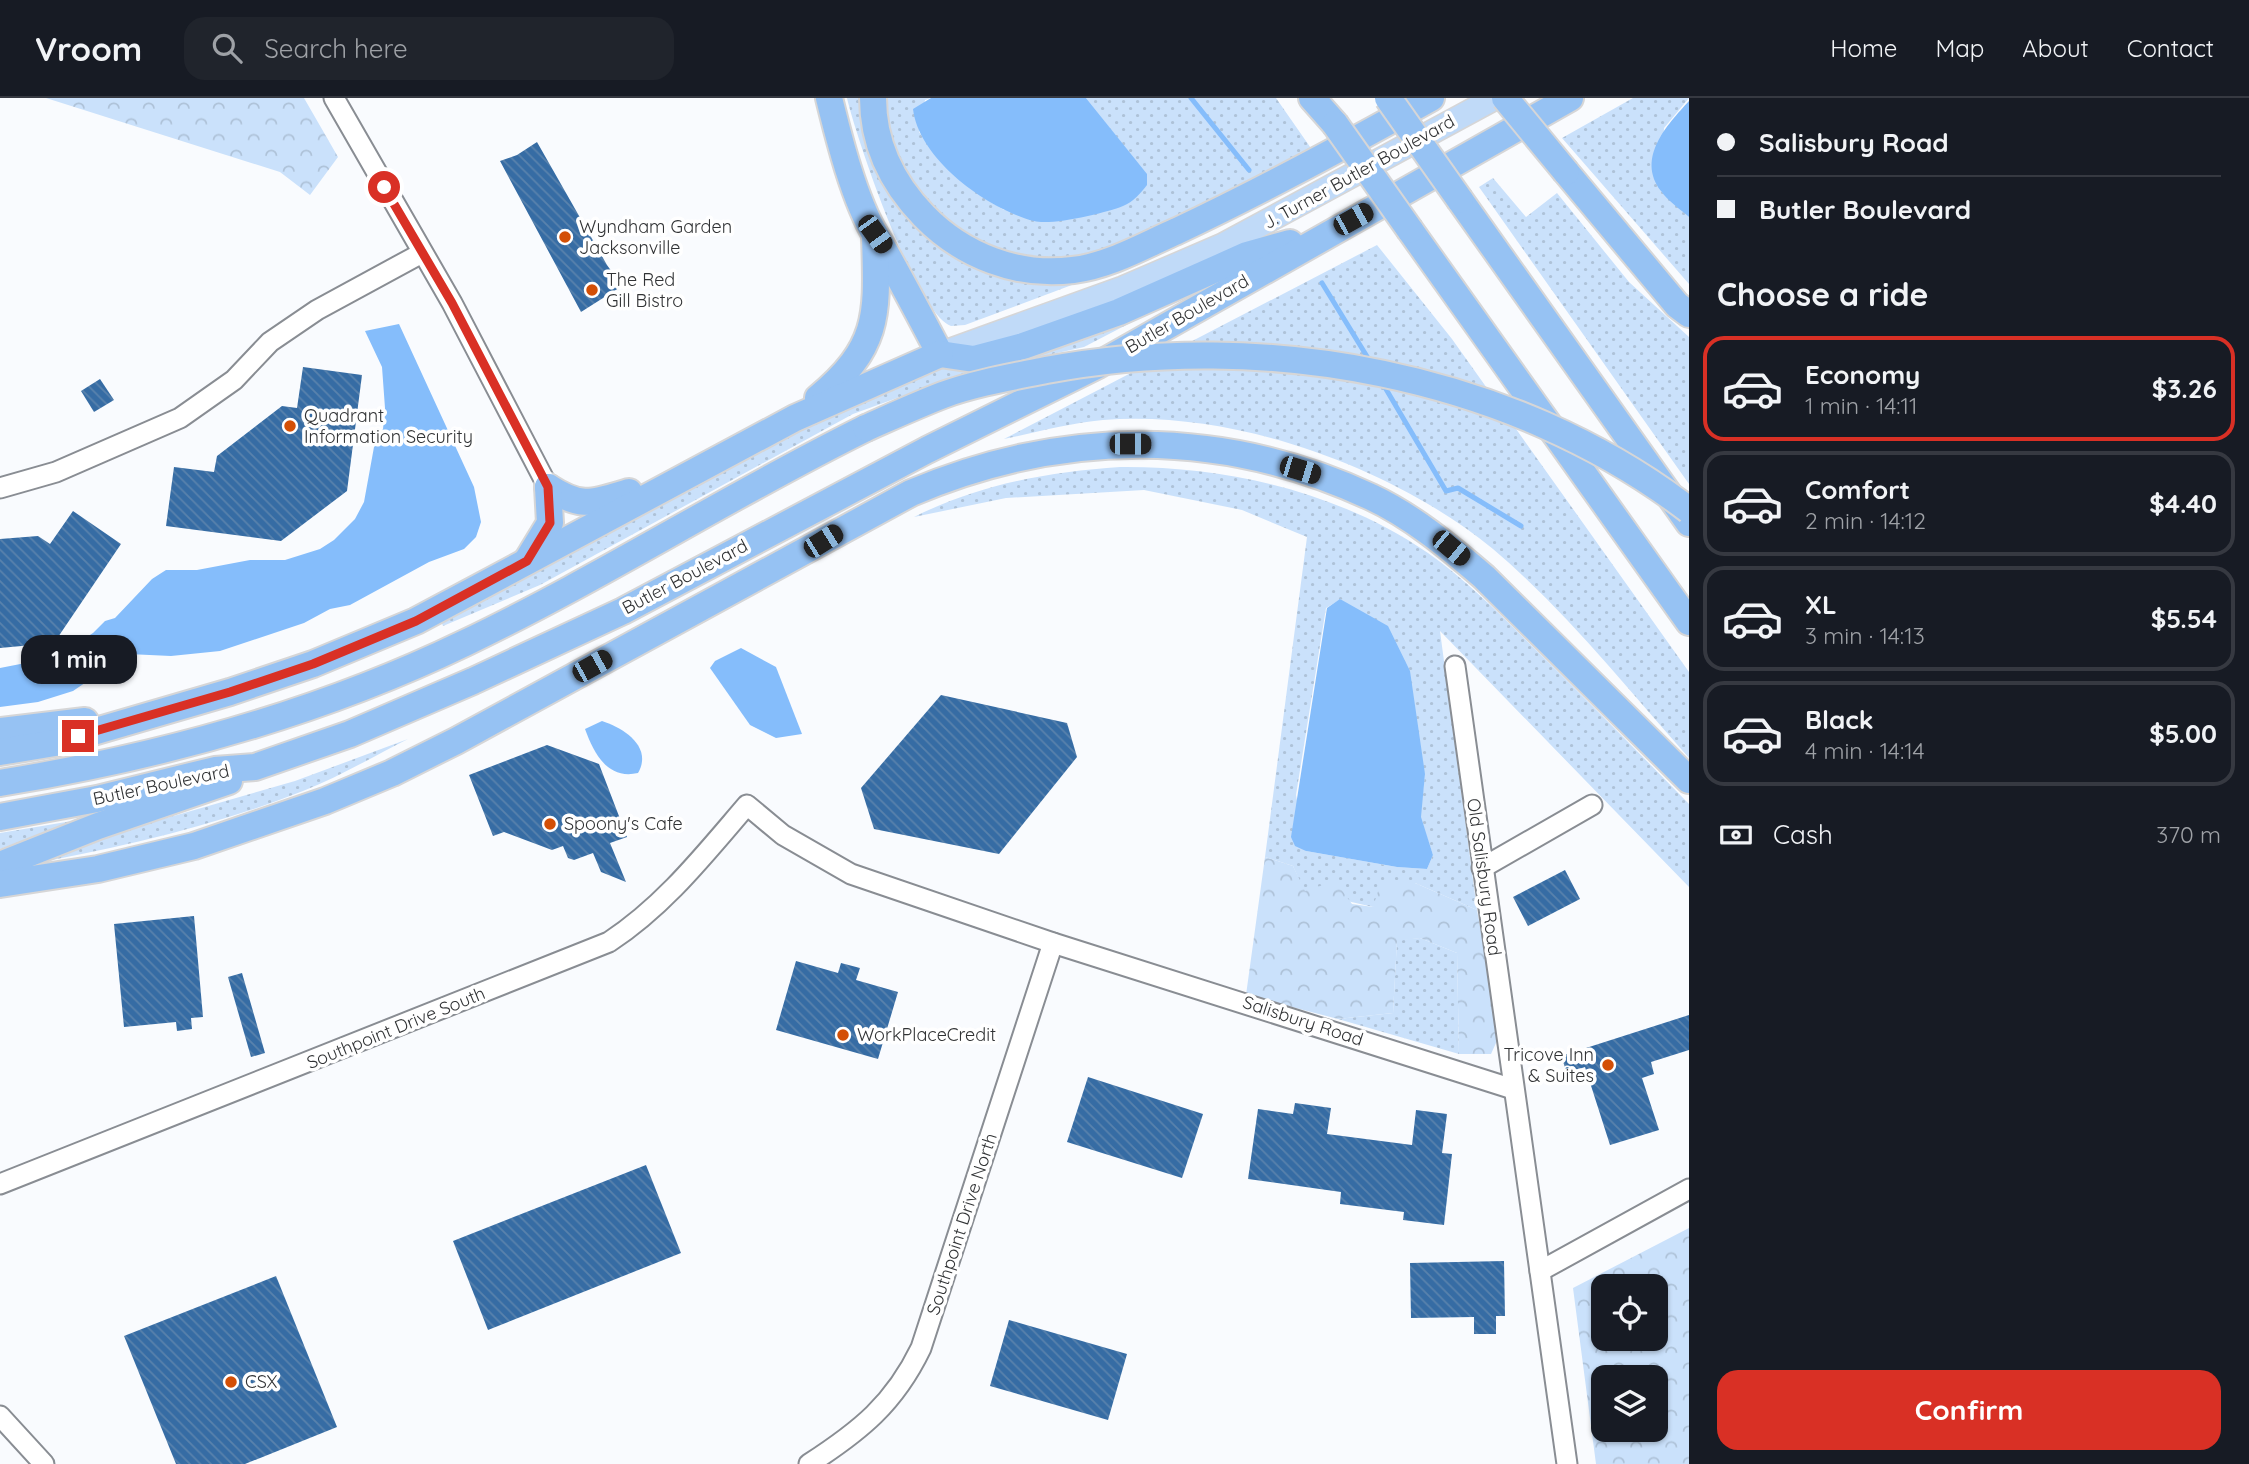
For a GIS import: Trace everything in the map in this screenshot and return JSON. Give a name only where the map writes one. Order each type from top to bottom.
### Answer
[{"type":"highway","points":[[829,98],[838,136],[875,234],[940,354]]},
{"type":"highway","points":[[873,98],[876,127],[885,159],[915,207],[951,240],[974,253],[996,263],[1039,271],[1075,270],[1154,241],[1320,161],[1431,98]]},
{"type":"highway","points":[[1315,98],[1689,622]]},
{"type":"highway","points":[[1388,98],[1689,523]]},
{"type":"highway","points":[[1505,98],[1668,294],[1689,314]]},
{"type":"highway","points":[[0,752],[55,743],[146,714],[230,692],[313,664],[416,621],[681,476],[795,418],[940,354],[975,359],[1010,350],[1119,312],[1247,255],[1329,232],[1570,98]]},
{"type":"highway","name":"Butler Boulevard","points":[[0,817],[97,799],[215,770],[255,767],[350,734],[473,681],[623,611],[1098,365],[1329,232]]},
{"type":"highway","points":[[795,418],[850,371],[868,340],[876,293],[875,234]]},
{"type":"highway","points":[[0,783],[139,757],[223,735],[303,709],[386,677],[464,644],[866,428],[944,395],[1003,378],[1066,366],[1178,356],[1245,356],[1299,361],[1409,380],[1472,398],[1534,422],[1598,453],[1689,510]]},
{"type":"highway","points":[[683,578],[859,519],[954,475],[1019,456],[1074,447],[1130,444],[1191,447],[1225,452],[1321,477],[1373,498],[1451,548],[1484,577],[1689,780]]},
{"type":"highway","points":[[548,487],[572,501],[583,504],[681,476]]},
{"type":"highway","points":[[527,561],[550,523],[548,487]]},
{"type":"highway","points":[[0,884],[49,878],[145,859],[238,833],[325,802],[391,773],[805,552],[859,519]]},
{"type":"highway","points":[[0,731],[146,714]]},
{"type":"highway","points":[[0,865],[98,826],[220,786],[255,767]]},
{"type":"main road","name":"J. Turner Butler Boulevard","points":[[940,354],[1123,288],[1223,245],[1305,204],[1494,98]]},
{"type":"street","points":[[334,98],[452,303],[548,487]]},
{"type":"street","points":[[0,488],[56,472],[180,418],[234,380],[270,342],[317,310],[422,253]]},
{"type":"street","name":"Old Salisbury Road","points":[[1455,666],[1513,1089]]},
{"type":"street","name":"Salisbury Road","points":[[747,805],[783,835],[851,874],[1053,943],[1513,1089]]},
{"type":"street","name":"Southpoint Drive South","points":[[0,1184],[609,942],[634,926],[677,886],[747,805]]},
{"type":"street","points":[[1482,868],[1591,805]]},
{"type":"street","name":"Southpoint Drive North","points":[[809,1464],[864,1427],[892,1397],[916,1358],[1053,943]]},
{"type":"street","points":[[1513,1089],[1566,1464]]},
{"type":"street","points":[[1540,1271],[1689,1189]]},
{"type":"street","points":[[0,1416],[44,1464]]},
{"type":"green space","points":[[46,98],[304,98],[338,157],[310,195],[280,172]]},
{"type":"green space","points":[[847,98],[862,98],[878,172],[1030,278],[1282,193],[1165,250],[965,325],[951,326],[937,314],[921,291],[905,259],[862,148]]},
{"type":"green space","points":[[881,98],[931,98],[925,100],[919,132],[957,176],[1004,210],[1146,174],[1086,98],[1276,98],[1315,154],[1101,256],[1057,264],[969,243],[902,174]]},
{"type":"green space","points":[[1633,98],[1689,98],[1664,128],[1661,191],[1689,217],[1689,284],[1562,138]]},
{"type":"green space","points":[[1493,178],[1526,217],[1557,193],[1629,282],[1689,337],[1689,484],[1479,187]]},
{"type":"green space","points":[[1377,245],[1452,339],[1689,672],[1689,758],[1570,623],[1493,549],[1453,519],[1360,469],[1257,434],[1205,424],[1153,419],[1091,421],[1004,439]]},
{"type":"green space","points":[[1159,308],[1084,347],[963,374],[853,414],[540,585],[443,626],[441,621],[836,412],[945,365]]},
{"type":"green space","points":[[1120,467],[1201,471],[1281,487],[1358,514],[1428,553],[1456,574],[1494,609],[1689,804],[1689,887],[1440,631],[1477,910],[1415,883],[1373,907],[1304,891],[1293,866],[1265,857],[1307,537],[1242,510],[1144,490],[1006,498],[914,517],[989,488],[1041,476]],"holes":[[[1341,599],[1425,774],[1420,817],[1433,855],[1427,869],[1397,867],[1306,851],[1296,795],[1326,608]]]},
{"type":"green space","points":[[408,739],[343,773],[269,804],[128,844],[21,866],[118,832],[295,781]]},
{"type":"green space","points":[[78,820],[0,849],[0,833]]},
{"type":"green space","points":[[1265,857],[1293,866],[1305,891],[1335,881],[1352,904],[1373,907],[1381,882],[1415,883],[1477,910],[1500,1034],[1491,1054],[1459,1054],[1457,953],[1420,938],[1397,941],[1393,1013],[1338,1019],[1246,995]]},
{"type":"green space","points":[[1420,938],[1457,953],[1459,1054],[1338,1019],[1393,1013],[1397,940]]},
{"type":"green space","points":[[1689,1228],[1689,1464],[1596,1464],[1593,1442],[1668,1442],[1668,1365],[1591,1365],[1591,1426],[1573,1288],[1591,1279],[1591,1351],[1668,1351],[1668,1274],[1600,1274]]},
{"type":"water","points":[[931,98],[1086,98],[1147,174],[1147,185],[1127,204],[1092,215],[1042,222],[1016,215],[977,194],[958,180],[928,146],[918,128],[913,109]]},
{"type":"water","points":[[1689,101],[1689,217],[1661,191],[1654,179],[1652,166],[1657,143]]},
{"type":"water","points":[[399,324],[474,487],[481,522],[476,537],[464,549],[429,562],[350,605],[330,609],[304,623],[220,651],[171,656],[128,654],[73,691],[38,702],[0,707],[0,668],[56,657],[93,633],[105,621],[115,618],[152,579],[166,570],[197,570],[250,560],[285,560],[320,549],[334,540],[355,519],[364,502],[374,447],[383,429],[385,408],[382,367],[365,331]]},
{"type":"water","points":[[1340,599],[1388,626],[1410,671],[1425,774],[1421,817],[1433,855],[1427,869],[1397,867],[1306,851],[1295,846],[1291,837],[1327,608]]},
{"type":"water","points":[[741,648],[776,667],[802,734],[776,738],[750,725],[710,668],[715,661]]},
{"type":"water","points":[[602,721],[619,728],[639,747],[642,764],[638,773],[618,773],[610,769],[598,756],[585,729]]},
{"type":"building","name":"Wyndham Garden Jacksonville","points":[[537,142],[607,265],[622,286],[581,312],[500,161],[517,155]]},
{"type":"building","points":[[303,367],[362,375],[347,491],[281,541],[166,526],[174,467],[214,472],[217,456],[282,406],[297,408]]},
{"type":"building","points":[[100,379],[114,400],[94,412],[81,391]]},
{"type":"building","points":[[73,511],[121,544],[54,643],[0,648],[0,539],[38,536],[50,544]]},
{"type":"building","points":[[941,695],[1067,723],[1077,757],[999,854],[874,829],[861,788]]},
{"type":"building","points":[[547,745],[599,764],[627,837],[610,843],[626,882],[601,872],[593,853],[574,860],[568,858],[563,846],[552,850],[504,832],[493,836],[469,775]]},
{"type":"building","points":[[1565,870],[1580,899],[1528,926],[1513,897]]},
{"type":"building","points":[[194,916],[203,1017],[191,1018],[192,1029],[177,1031],[176,1022],[124,1027],[114,924]]},
{"type":"building","points":[[796,961],[838,973],[841,963],[860,968],[856,980],[898,992],[878,1059],[776,1030]]},
{"type":"building","points":[[242,973],[265,1053],[251,1057],[228,977]]},
{"type":"building","name":"Tricove Inn & Suites","points":[[1689,1015],[1689,1050],[1651,1062],[1654,1074],[1642,1078],[1659,1130],[1610,1145],[1585,1067],[1567,1073],[1561,1056]]},
{"type":"building","points":[[1088,1077],[1203,1114],[1182,1178],[1067,1142]]},
{"type":"building","points":[[1295,1103],[1331,1108],[1327,1134],[1412,1145],[1416,1110],[1447,1114],[1442,1153],[1452,1154],[1444,1225],[1403,1220],[1404,1212],[1340,1204],[1341,1192],[1248,1179],[1258,1109],[1293,1114]]},
{"type":"building","points":[[646,1165],[681,1253],[488,1330],[453,1241]]},
{"type":"building","points":[[1504,1261],[1505,1316],[1496,1316],[1496,1334],[1474,1334],[1474,1317],[1411,1318],[1410,1263]]},
{"type":"building","name":"CSX","points":[[276,1276],[337,1427],[245,1464],[176,1464],[124,1336]]},
{"type":"building","points":[[1009,1320],[1127,1354],[1108,1420],[990,1386]]},
{"type":"waterway","points":[[1191,98],[1249,170]]},
{"type":"waterway","points":[[1322,283],[1371,363]]},
{"type":"waterway","points":[[1383,384],[1446,491],[1458,488],[1521,526]]},
{"type":"place","name":"Wyndham Garden Jacksonville","points":[[565,237]]},
{"type":"place","name":"The Red Gill Bistro","points":[[592,290]]},
{"type":"place","name":"Quadrant Information Security","points":[[290,426]]},
{"type":"place","name":"Spoony's Cafe","points":[[550,824]]},
{"type":"place","name":"WorkPlaceCredit","points":[[843,1035]]},
{"type":"place","name":"Tricove Inn & Suites","points":[[1608,1065]]},
{"type":"place","name":"CSX","points":[[231,1382]]},
{"type":"route","points":[[78,736],[146,714],[230,692],[313,664],[416,621],[527,561],[547,532],[551,507],[548,487],[452,303],[384,187]]}]
